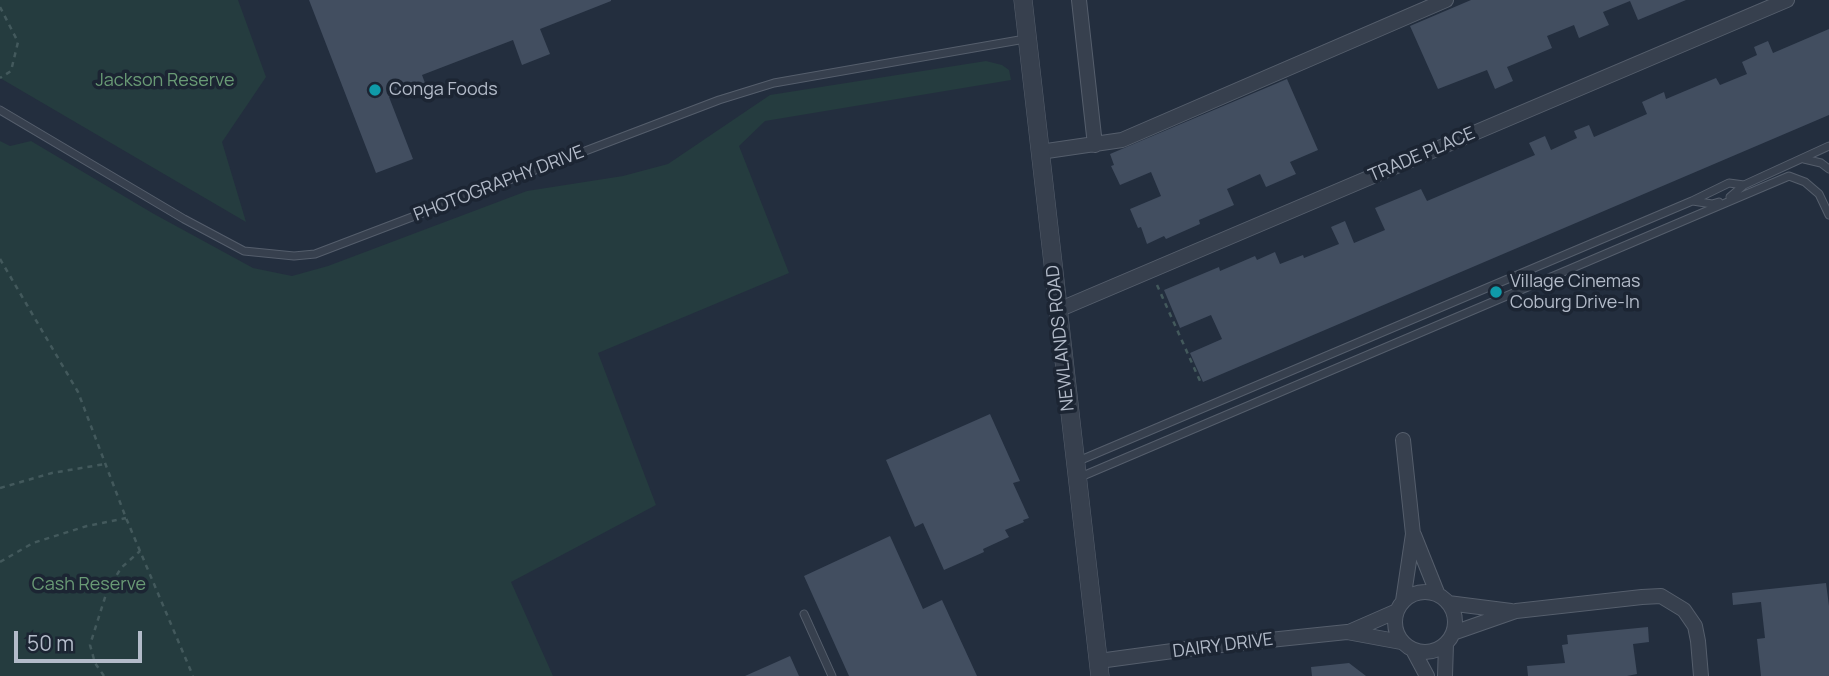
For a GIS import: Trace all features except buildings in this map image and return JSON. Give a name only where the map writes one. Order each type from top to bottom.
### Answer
[{"type":"street","name":"NEWLANDS ROAD","points":[[1023,0],[1099,669]]},
{"type":"street","points":[[1079,0],[1095,145]]},
{"type":"street","points":[[1040,152],[1122,140],[1446,0]]},
{"type":"street","name":"TRADE PLACE","points":[[1058,310],[1787,0]]},
{"type":"street","points":[[1404,440],[1413,534],[1395,627],[1427,676]]},
{"type":"street","points":[[1413,534],[1443,599],[1455,617],[1445,676]]},
{"type":"street","points":[[1400,606],[1420,593],[1516,611],[1661,596],[1684,610],[1695,626],[1701,676]]},
{"type":"street","name":"DAIRY DRIVE","points":[[1347,632],[1400,606]]},
{"type":"street","points":[[1407,646],[1431,652],[1450,638],[1516,611]]},
{"type":"street","name":"DAIRY DRIVE","points":[[1099,669],[1202,647],[1347,632],[1407,646]]},
{"type":"lane","name":"PHOTOGRAPHY DRIVE","points":[[0,110],[184,219],[244,251],[294,257],[315,254],[719,100],[774,83],[1027,38]]},
{"type":"lane","points":[[1692,201],[1713,204],[1735,194],[1744,185],[1829,146]]},
{"type":"lane","points":[[1803,159],[1821,163],[1829,169]]},
{"type":"lane","points":[[1077,471],[1789,176],[1805,182],[1819,194],[1829,215]]},
{"type":"lane","points":[[1077,471],[1729,183],[1744,185]]},
{"type":"lane","points":[[804,614],[832,676]]},
{"type":"path","points":[[0,7],[18,42],[11,71],[0,78]]},
{"type":"path","points":[[0,259],[78,392],[126,519],[193,676]]},
{"type":"path","points":[[1150,270],[1200,381]]},
{"type":"path","points":[[0,488],[52,473],[105,464]]},
{"type":"path","points":[[0,562],[33,543],[87,526],[126,519]]},
{"type":"path","points":[[104,676],[95,663],[90,645],[107,591],[121,568],[140,551]]},
{"type":"green space","name":"Jackson Reserve","points":[[0,0],[238,0],[266,77],[222,142],[246,222],[0,78]]},
{"type":"green space","name":"Cash Reserve","points":[[986,61],[1002,65],[1009,70],[1011,80],[765,121],[739,146],[789,273],[598,353],[656,505],[511,582],[553,676],[0,676],[0,141],[10,146],[31,141],[154,214],[253,268],[292,276],[328,266],[527,191],[623,176],[668,164],[770,95]]},
{"type":"place","name":"Conga Foods","points":[[375,90]]},
{"type":"place","name":"Village Cinemas Coburg Drive-In","points":[[1496,292]]}]
